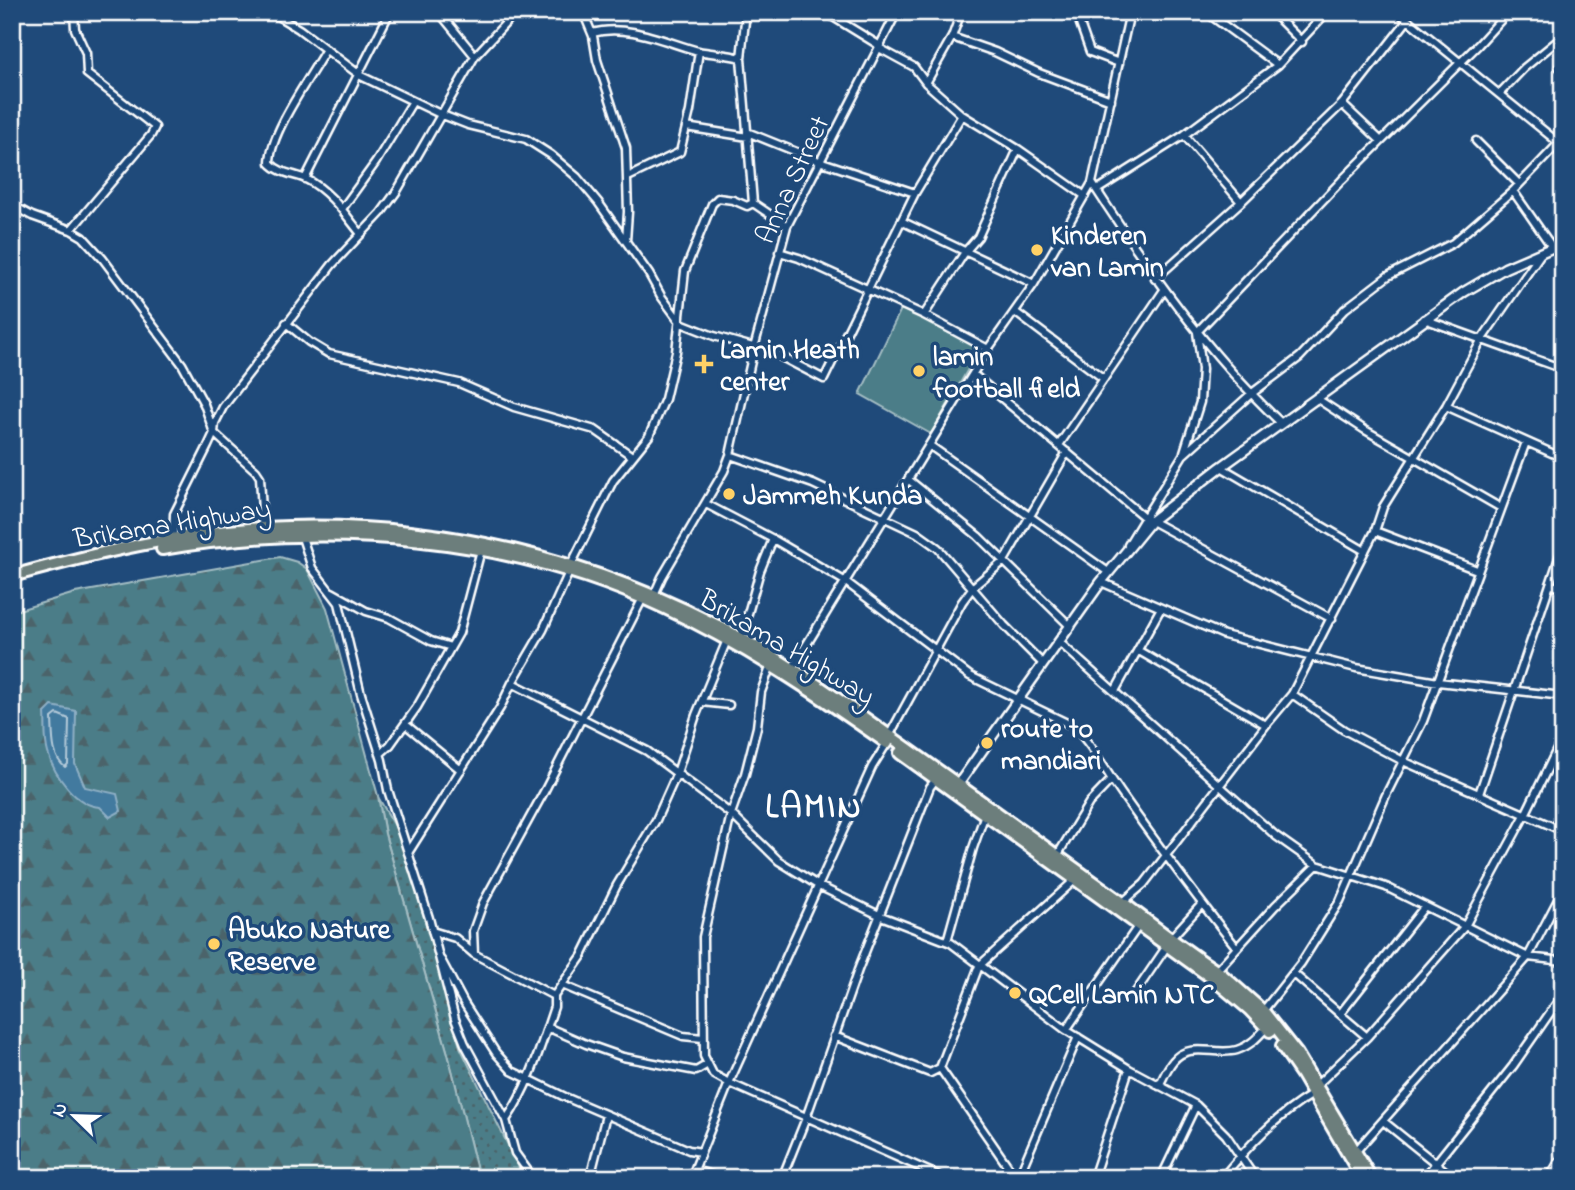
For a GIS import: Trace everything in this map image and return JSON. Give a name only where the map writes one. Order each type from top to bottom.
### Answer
[{"type":"highway","name":"Brikama Highway","points":[[12,576],[60,563],[173,540],[262,528],[410,539],[570,568]]},
{"type":"highway","name":"Brikama Highway","points":[[12,583],[134,554],[301,530],[376,529],[445,536],[538,555],[649,598],[740,638],[790,672]]},
{"type":"highway","name":"Brikama Highway","points":[[649,598],[842,700],[936,779],[956,788],[985,814],[1139,925],[1216,971],[1262,1011],[1297,1054],[1362,1178]]},
{"type":"highway","name":"Brikama Highway","points":[[888,739],[1122,903],[1223,986],[1267,1027],[1315,1090],[1371,1178]]},
{"type":"main road","points":[[956,788],[1148,519],[1424,319],[1477,284],[1563,243]]},
{"type":"street","points":[[71,230],[155,127],[87,74],[86,52],[75,29],[74,12]]},
{"type":"street","points":[[271,12],[299,29],[360,76],[468,125],[526,139],[551,155],[577,177],[626,241],[681,323],[754,348],[774,352],[824,379],[915,193],[962,115]]},
{"type":"street","points":[[305,179],[360,76],[390,12]]},
{"type":"street","points":[[439,12],[475,56]]},
{"type":"street","points":[[173,540],[174,514],[214,433],[215,423],[223,407],[332,265],[397,191],[475,56],[516,12]]},
{"type":"street","points":[[583,12],[592,33],[597,60],[626,148],[626,241]]},
{"type":"street","points":[[746,12],[741,58],[753,203]]},
{"type":"street","points":[[825,12],[877,44],[879,48],[914,67],[926,83],[962,115],[1018,149],[1085,196]]},
{"type":"street","name":"Anna Street","points":[[474,954],[473,931],[483,902],[581,718],[706,504],[730,455],[754,348],[787,226],[897,12]]},
{"type":"street","points":[[926,83],[952,37],[961,12]]},
{"type":"street","points":[[1078,12],[1090,52],[1119,63]]},
{"type":"street","points":[[1130,12],[1095,187],[1156,279],[1197,332],[1251,394],[1281,422]]},
{"type":"street","points":[[1206,12],[1278,65]]},
{"type":"street","points":[[1272,12],[1302,42]]},
{"type":"street","points":[[790,672],[988,349],[1034,284],[1085,196],[1095,187],[1184,135],[1278,65],[1327,12]]},
{"type":"street","points":[[1183,455],[1251,394],[1300,357],[1345,309],[1388,276],[1453,243],[1513,191],[1561,142],[1398,12]]},
{"type":"street","points":[[1197,332],[1508,12]]},
{"type":"street","points":[[1156,279],[1241,202],[1342,104],[1407,21]]},
{"type":"street","points":[[592,33],[609,30],[639,34],[699,51],[741,58]]},
{"type":"street","points":[[952,37],[1111,100]]},
{"type":"street","points":[[1499,94],[1524,68],[1556,42]]},
{"type":"street","points":[[326,49],[289,114],[270,160],[272,167],[305,179],[327,193],[361,234]]},
{"type":"street","points":[[628,177],[680,152],[699,51]]},
{"type":"street","points":[[342,209],[376,162],[413,101]]},
{"type":"street","points":[[1342,104],[1381,141]]},
{"type":"street","points":[[686,127],[748,134],[915,193]]},
{"type":"street","points":[[1184,135],[1241,202]]},
{"type":"street","points":[[1476,141],[1520,184]]},
{"type":"street","points":[[924,315],[965,252],[978,237],[1018,149]]},
{"type":"street","points":[[1122,903],[1144,884],[1166,857],[1292,694],[1375,531],[1383,507],[1446,407],[1482,339],[1548,248],[1513,191]]},
{"type":"street","points":[[408,853],[500,708],[543,630],[613,481],[649,436],[665,399],[672,374],[681,323],[685,271],[712,204],[718,198],[747,206],[753,203]]},
{"type":"street","points":[[753,203],[787,226]]},
{"type":"street","points":[[12,205],[83,237],[103,259],[182,364],[204,404],[214,433],[260,477],[262,528]]},
{"type":"street","points":[[901,221],[1034,284]]},
{"type":"street","points":[[779,252],[799,258],[924,315],[988,349]]},
{"type":"street","points":[[1059,445],[1164,290]]},
{"type":"street","points":[[1014,312],[1104,379]]},
{"type":"street","points":[[1424,319],[1563,369]]},
{"type":"street","points":[[286,323],[329,354],[459,383],[514,407],[595,430],[632,456]]},
{"type":"street","points":[[1148,519],[1183,455],[1200,402],[1202,369],[1197,332]]},
{"type":"street","points":[[973,374],[1148,519],[1332,619]]},
{"type":"street","points":[[1316,398],[1501,508]]},
{"type":"street","points":[[1446,407],[1563,458]]},
{"type":"street","points":[[1262,1011],[1293,973],[1340,901],[1438,682],[1526,442]]},
{"type":"street","points":[[929,445],[1108,572]]},
{"type":"street","points":[[691,1178],[729,1083],[872,767],[936,648],[973,587],[1004,561],[1067,452]]},
{"type":"street","points":[[730,455],[813,484],[918,533],[939,548],[1004,625],[1043,664]]},
{"type":"street","points":[[1221,467],[1365,551]]},
{"type":"street","points":[[909,480],[978,536],[1071,627]]},
{"type":"street","points":[[706,504],[846,582],[970,676],[1073,726],[1201,905],[1237,947]]},
{"type":"street","points":[[301,530],[312,568],[339,603],[391,802],[432,931],[455,1019],[464,1044],[506,1119],[515,1153],[533,1178]]},
{"type":"street","points":[[1375,531],[1477,570]]},
{"type":"street","points":[[740,638],[760,571],[773,539]]},
{"type":"street","points":[[1479,793],[1563,546]]},
{"type":"street","points":[[380,754],[405,724],[459,632],[481,551]]},
{"type":"street","points":[[1101,582],[1224,635],[1356,668],[1438,682],[1563,696]]},
{"type":"street","points":[[1550,584],[1563,589]]},
{"type":"street","points":[[329,590],[366,611],[389,618],[421,636],[451,647]]},
{"type":"street","points":[[1115,691],[1161,608]]},
{"type":"street","points":[[506,1119],[516,1105],[527,1080],[554,1007],[554,996],[582,956],[617,885],[656,820],[677,773],[727,639]]},
{"type":"street","points":[[1059,642],[1276,836],[1317,865],[1386,887],[1528,957],[1563,961]]},
{"type":"street","points":[[1139,651],[1266,725]]},
{"type":"street","points":[[771,664],[761,692],[757,727],[731,814],[703,937],[704,1056],[713,1073],[729,1083],[944,1178]]},
{"type":"street","points":[[512,683],[647,751],[731,814],[779,861],[819,886],[881,916],[947,941],[1066,1030],[1129,1069],[1196,1105],[1226,1135],[1255,1178]]},
{"type":"street","points":[[1292,694],[1344,730],[1403,761],[1563,831]]},
{"type":"street","points":[[702,702],[729,705]]},
{"type":"street","points":[[405,724],[461,770]]},
{"type":"street","points":[[1222,1178],[1240,1156],[1287,1110],[1315,1090],[1367,1037],[1465,926],[1525,815],[1563,737]]},
{"type":"street","points":[[782,1178],[858,970],[930,787],[936,779]]},
{"type":"street","points":[[1057,856],[1089,803],[1111,780]]},
{"type":"street","points":[[947,941],[985,814]]},
{"type":"street","points":[[1216,971],[1275,906],[1317,865]]},
{"type":"street","points":[[834,1036],[930,1073],[940,1068],[979,966],[1076,879]]},
{"type":"street","points":[[1356,1151],[1528,957],[1563,890]]},
{"type":"street","points":[[1133,996],[1169,942],[1201,905]]},
{"type":"street","points":[[1340,1014],[1425,906]]},
{"type":"street","points":[[1066,1030],[1139,925]]},
{"type":"street","points":[[432,931],[455,938],[474,954],[554,996]]},
{"type":"street","points":[[436,949],[464,1003],[496,1053],[512,1071],[606,1115],[689,1150],[701,1152]]},
{"type":"street","points":[[1293,973],[1367,1037]]},
{"type":"street","points":[[562,985],[683,1035],[703,1038]]},
{"type":"street","points":[[1424,1178],[1513,1066],[1563,994]]},
{"type":"street","points":[[547,1027],[606,1051],[642,1061],[696,1071],[708,1064]]},
{"type":"street","points":[[1159,1086],[1174,1059],[1196,1050],[1234,1051],[1251,1044],[1267,1027]]},
{"type":"street","points":[[1017,1178],[1078,1037]]},
{"type":"street","points":[[940,1068],[1017,1178]]},
{"type":"street","points":[[1093,1178],[1129,1069]]},
{"type":"street","points":[[1161,1178],[1196,1105]]},
{"type":"street","points":[[590,1178],[606,1115]]},
{"type":"street","points":[[1383,1121],[1454,1178]]},
{"type":"street","points":[[1549,1178],[1563,1155]]},
{"type":"street","points":[[694,1170],[723,1178]]},
{"type":"green space","name":"lamin football field","points":[[902,307],[980,348],[931,434],[860,394]]},
{"type":"green space","name":"Abuko Nature Reserve","points":[[280,557],[297,562],[307,569],[327,608],[378,796],[385,834],[448,1054],[479,1178],[12,1178],[12,612],[75,593]]},
{"type":"green space","points":[[378,797],[402,838],[460,1047],[524,1178],[479,1178],[448,1054],[385,834]]},
{"type":"water","points":[[52,706],[76,711],[75,764],[85,787],[117,794],[121,811],[110,817],[100,807],[83,801],[67,788],[55,771],[46,743],[45,713]]},
{"type":"place","name":"Kinderen van Lamin","points":[[1037,250]]},
{"type":"place","name":"Lamin Heath center","points":[[704,364]]},
{"type":"place","name":"lamin football field","points":[[919,371]]},
{"type":"place","name":"Jammeh Kunda","points":[[729,494]]},
{"type":"place","name":"route to mandiari","points":[[987,743]]},
{"type":"place","name":"Abuko Nature Reserve","points":[[214,944]]},
{"type":"place","name":"QCell Lamin NTC","points":[[1015,993]]},
{"type":"district","name":"LAMIN","points":[[814,805]]}]
